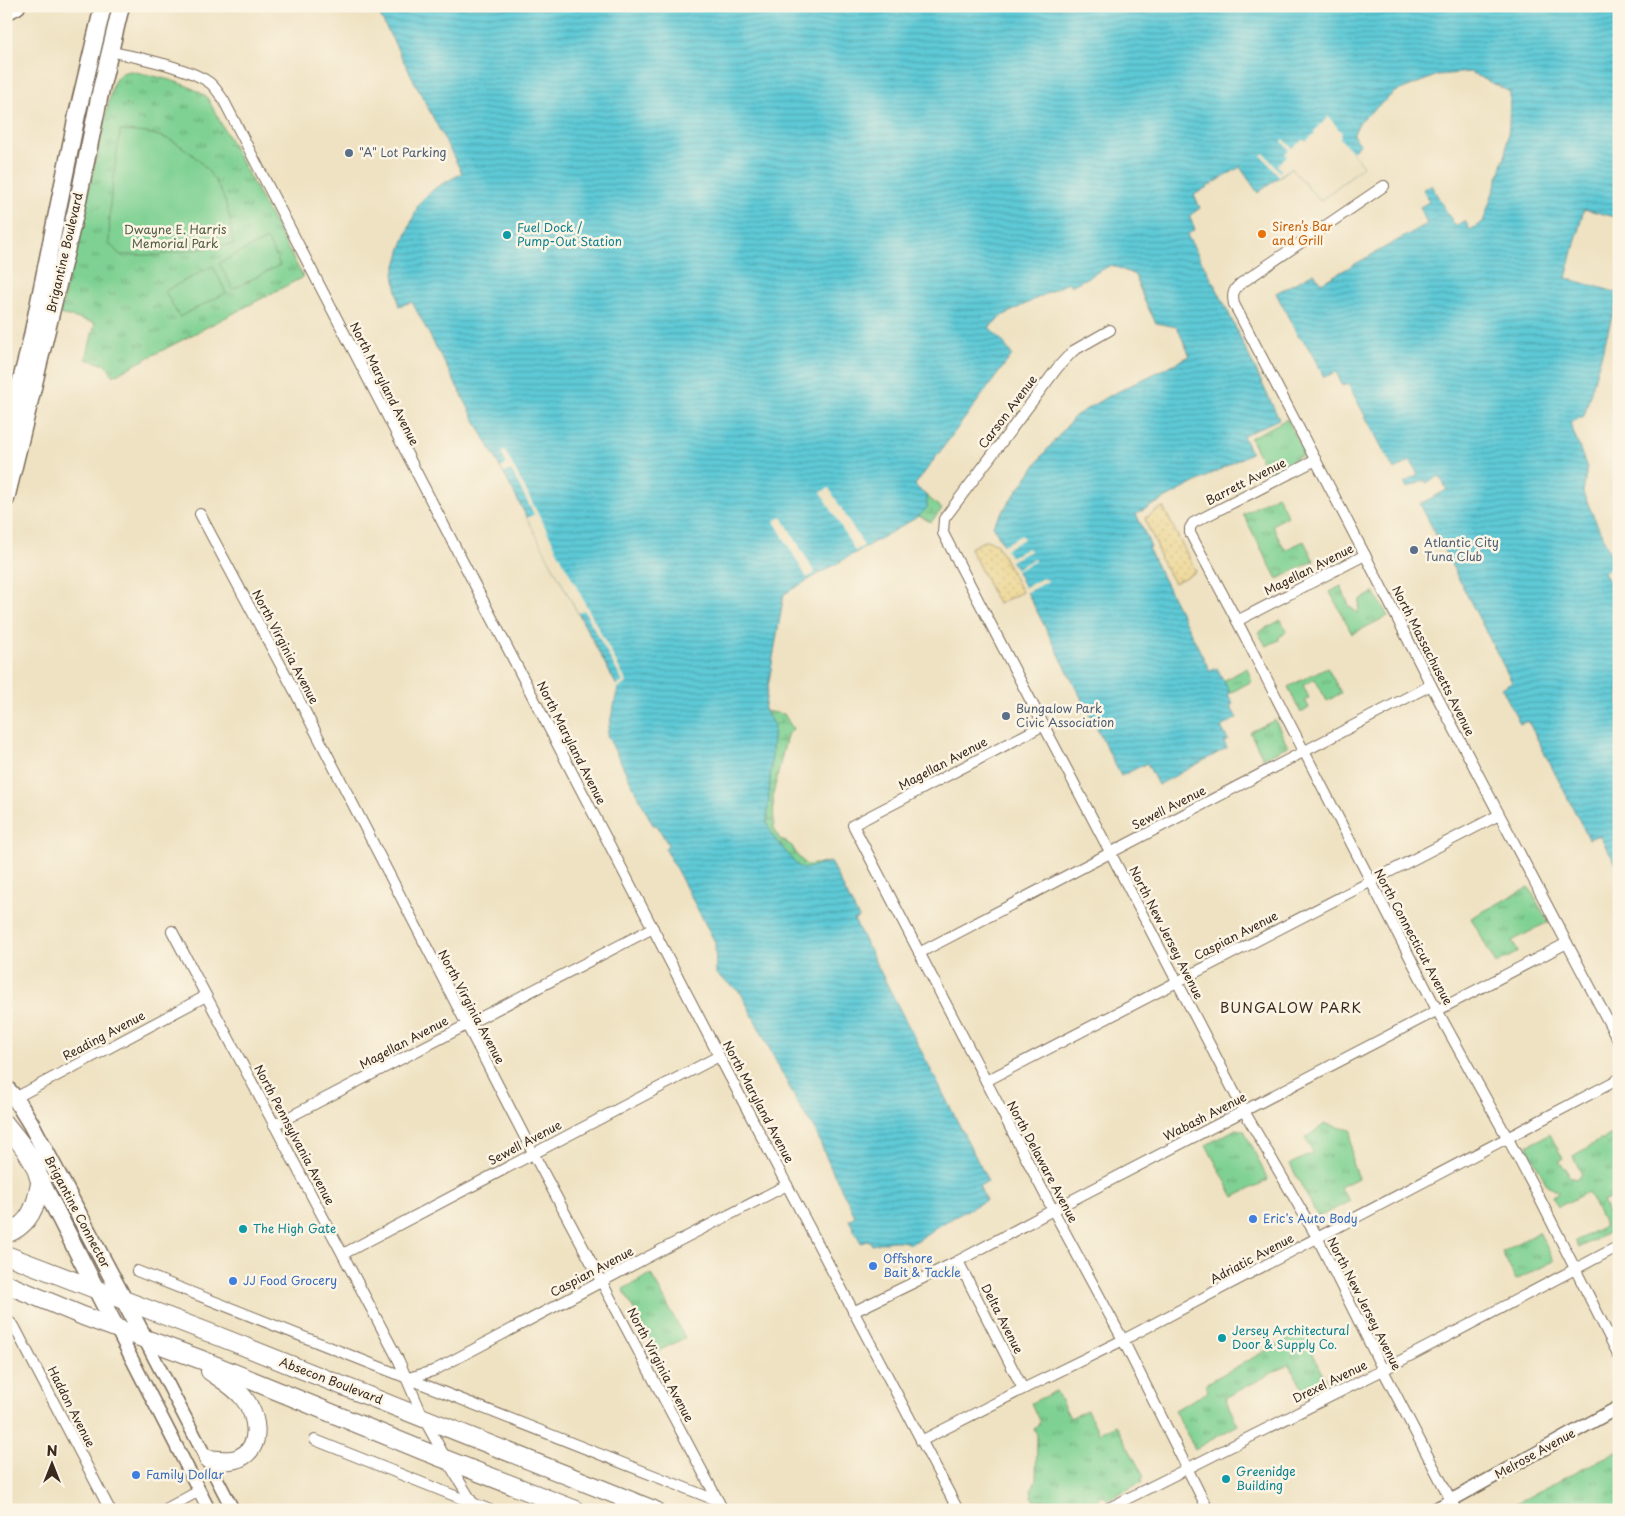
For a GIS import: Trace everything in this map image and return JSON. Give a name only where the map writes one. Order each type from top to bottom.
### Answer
[{"type":"highway","name":"Brigantine Connector","points":[[6,1125],[21,1144],[40,1179]]},
{"type":"highway","points":[[6,1234],[21,1226],[32,1213],[40,1179]]},
{"type":"highway","name":"Absecon Boulevard","points":[[6,1256],[423,1417],[654,1510]]},
{"type":"highway","points":[[6,1284],[576,1510]]},
{"type":"highway","points":[[180,1352],[238,1391],[248,1404],[255,1422],[254,1441],[252,1447],[244,1455],[227,1460],[208,1460]]},
{"type":"main road","name":"Brigantine Boulevard","points":[[6,439],[31,341],[57,206],[102,6]]},
{"type":"main road","name":"Brigantine Boulevard","points":[[6,499],[76,210],[121,6]]},
{"type":"main road","points":[[111,46],[129,6]]},
{"type":"main road","points":[[57,206],[76,210]]},
{"type":"main road","name":"Brigantine Connector","points":[[11,1093],[32,1124],[144,1338]]},
{"type":"main road","name":"Brigantine Connector","points":[[40,1179],[116,1328]]},
{"type":"street","name":"North Maryland Avenue","points":[[111,46],[191,73],[209,83],[219,93],[719,1056],[958,1510]]},
{"type":"street","name":"North Massachusetts Avenue","points":[[1384,186],[1246,279],[1234,289],[1232,297],[1431,685],[1619,1042]]},
{"type":"street","name":"Carson Avenue","points":[[942,526],[944,519],[1062,361],[1073,350],[1110,330]]},
{"type":"street","name":"Barrett Avenue","points":[[1190,528],[1193,523],[1316,460]]},
{"type":"street","name":"North Virginia Avenue","points":[[200,514],[294,690],[533,1153],[720,1505]]},
{"type":"street","name":"North New Jersey Avenue","points":[[942,526],[943,533],[1176,981],[1244,1111],[1318,1239],[1383,1370],[1454,1505]]},
{"type":"street","name":"North Connecticut Avenue","points":[[1190,528],[1190,533],[1237,621],[1369,881],[1507,1137],[1619,1356]]},
{"type":"street","name":"Magellan Avenue","points":[[1237,621],[1366,555]]},
{"type":"street","name":"Sewell Avenue","points":[[919,953],[1431,685]]},
{"type":"street","name":"Magellan Avenue","points":[[853,825],[1044,725]]},
{"type":"street","name":"Caspian Avenue","points":[[986,1081],[1499,815]]},
{"type":"street","name":"North Delaware Avenue","points":[[853,825],[1053,1210],[1123,1340],[1208,1510]]},
{"type":"street","name":"Magellan Avenue","points":[[274,1125],[653,928]]},
{"type":"street","name":"North Pennsylvania Avenue","points":[[172,931],[343,1254],[407,1378],[423,1417],[475,1507]]},
{"type":"street","name":"Wabash Avenue","points":[[853,1312],[958,1261],[1567,943]]},
{"type":"street","name":"Reading Avenue","points":[[11,1093],[206,996]]},
{"type":"street","name":"Sewell Avenue","points":[[343,1254],[719,1056]]},
{"type":"street","name":"Adriatic Avenue","points":[[921,1441],[1123,1340],[1318,1239],[1619,1079]]},
{"type":"street","name":"Caspian Avenue","points":[[407,1378],[431,1372],[788,1185]]},
{"type":"street","name":"Drexel Avenue","points":[[1105,1510],[1187,1467],[1383,1370],[1619,1246]]},
{"type":"street","name":"Delta Avenue","points":[[958,1261],[1023,1389]]},
{"type":"street","points":[[137,1271],[720,1505]]},
{"type":"street","name":"Haddon Avenue","points":[[6,1319],[14,1326],[110,1510]]},
{"type":"street","points":[[116,1328],[209,1510]]},
{"type":"street","points":[[144,1338],[233,1510]]},
{"type":"street","name":"Melrose Avenue","points":[[1434,1510],[1454,1505],[1619,1407]]},
{"type":"street","points":[[315,1440],[475,1507],[490,1510]]},
{"type":"street","points":[[164,1510],[199,1491]]},
{"type":"green space","name":"Dwayne E. Harris Memorial Park","points":[[131,71],[180,83],[207,97],[303,277],[113,376],[106,365],[86,359],[95,323],[60,314],[113,84],[120,74]]},
{"type":"green space","points":[[120,131],[142,133],[169,139],[184,148],[204,166],[223,196],[230,218],[233,244],[159,255],[120,255],[109,243],[110,204]]},
{"type":"green space","points":[[267,239],[280,265],[233,289],[219,263]]},
{"type":"green space","points":[[213,266],[226,293],[179,317],[165,291]]},
{"type":"green space","points":[[1287,419],[1305,454],[1268,473],[1250,438]]},
{"type":"green space","points":[[915,486],[942,509],[931,522],[919,516],[910,521]]},
{"type":"green space","points":[[1277,495],[1288,516],[1272,525],[1285,550],[1304,541],[1314,561],[1277,579],[1243,514]]},
{"type":"green space","points":[[1341,586],[1349,606],[1358,613],[1360,600],[1374,592],[1388,616],[1352,634],[1330,592]]},
{"type":"green space","points":[[1281,620],[1286,630],[1285,633],[1279,637],[1279,640],[1266,646],[1258,632]]},
{"type":"green space","points":[[1327,667],[1341,693],[1327,701],[1315,679],[1303,685],[1309,698],[1305,700],[1309,708],[1301,713],[1288,687]]},
{"type":"green space","points":[[1247,668],[1252,681],[1230,693],[1223,681]]},
{"type":"green space","points":[[764,711],[784,714],[793,729],[787,735],[773,795],[774,828],[779,838],[792,846],[806,865],[830,862],[840,882],[778,884],[758,780]]},
{"type":"green space","points":[[1275,720],[1288,746],[1263,758],[1250,732]]},
{"type":"green space","points":[[1529,887],[1548,922],[1512,941],[1518,952],[1496,964],[1471,918]]},
{"type":"green space","points":[[1325,1124],[1351,1130],[1352,1163],[1358,1178],[1340,1187],[1350,1201],[1318,1217],[1290,1164],[1313,1153],[1305,1138]]},
{"type":"green space","points":[[1236,1129],[1244,1130],[1268,1180],[1234,1197],[1206,1145]]},
{"type":"green space","points":[[1619,1130],[1619,1194],[1603,1202],[1616,1229],[1579,1248],[1575,1241],[1605,1226],[1588,1192],[1558,1207],[1552,1196],[1559,1192],[1547,1185],[1527,1146],[1550,1134],[1563,1159],[1559,1161],[1566,1168],[1569,1176],[1576,1179],[1582,1175],[1573,1156]]},
{"type":"green space","points":[[1539,1232],[1554,1261],[1516,1280],[1502,1252]]},
{"type":"green space","points":[[651,1274],[685,1338],[656,1352],[623,1289]]},
{"type":"green space","points":[[1302,1331],[1326,1380],[1304,1391],[1289,1364],[1225,1398],[1238,1425],[1195,1449],[1174,1410],[1208,1392],[1205,1384]]},
{"type":"green space","points":[[1056,1391],[1070,1418],[1087,1410],[1099,1433],[1116,1425],[1144,1477],[1141,1479],[1142,1482],[1107,1500],[1104,1496],[1086,1506],[1064,1501],[1033,1500],[1031,1491],[1036,1479],[1037,1435],[1034,1428],[1040,1423],[1031,1403]]},
{"type":"green space","points":[[1619,1450],[1619,1510],[1503,1510]]},
{"type":"sand","points":[[1163,507],[1196,572],[1174,583],[1160,559],[1157,545],[1145,518]]},
{"type":"sand","points":[[986,540],[996,543],[1022,592],[998,604],[970,548]]},
{"type":"water","points":[[375,6],[1619,6],[1619,218],[1584,209],[1566,278],[1619,293],[1584,416],[1570,423],[1587,468],[1583,493],[1615,564],[1604,573],[1619,597],[1619,869],[1599,835],[1589,839],[1528,721],[1520,724],[1502,688],[1512,682],[1420,504],[1447,490],[1440,476],[1426,483],[1425,480],[1407,488],[1404,483],[1418,475],[1411,461],[1394,470],[1348,384],[1343,386],[1336,372],[1324,377],[1307,345],[1298,336],[1276,293],[1314,273],[1321,283],[1427,224],[1420,207],[1429,202],[1423,189],[1431,185],[1455,226],[1465,221],[1470,230],[1483,222],[1505,157],[1509,126],[1510,92],[1470,72],[1438,75],[1395,92],[1360,121],[1353,135],[1360,144],[1351,152],[1363,166],[1320,201],[1291,168],[1258,193],[1240,167],[1194,195],[1200,208],[1189,216],[1195,229],[1187,235],[1219,293],[1279,419],[1243,436],[1251,453],[1136,514],[1151,547],[1148,548],[1210,671],[1217,668],[1230,693],[1227,694],[1233,704],[1230,706],[1237,718],[1221,727],[1228,740],[1224,742],[1227,748],[1158,785],[1147,763],[1121,776],[993,525],[1042,456],[1075,416],[1105,398],[1190,356],[1177,327],[1156,323],[1144,300],[1135,275],[1111,265],[1071,286],[1069,282],[1002,316],[989,327],[1012,355],[915,485],[927,497],[927,508],[919,516],[784,594],[764,710],[774,725],[767,823],[774,838],[799,867],[804,869],[830,862],[859,918],[854,920],[988,1181],[979,1186],[986,1200],[936,1227],[910,1244],[897,1241],[872,1245],[869,1240],[861,1243],[849,1220],[855,1216],[830,1166],[815,1130],[799,1106],[741,993],[716,974],[715,942],[665,848],[668,845],[657,825],[653,825],[607,735],[618,688],[412,302],[399,306],[394,273],[401,248],[419,203],[435,188],[462,173]]},
{"type":"pier","points":[[1327,115],[1342,133],[1340,138],[1363,166],[1320,201],[1291,168],[1279,176],[1261,155],[1264,153],[1280,172],[1281,170],[1277,165],[1287,156],[1285,154],[1289,150],[1282,141],[1284,139],[1292,148],[1303,140],[1306,141],[1315,133],[1314,131],[1319,126],[1317,123],[1320,125],[1328,118]]},
{"type":"pier","points":[[505,451],[627,683],[618,688],[616,686],[623,682],[584,610],[578,613],[527,518],[534,514],[511,470],[504,473],[501,468],[507,464],[501,453]]},
{"type":"pier","points":[[829,488],[864,546],[855,551],[821,492]]},
{"type":"pier","points":[[782,517],[815,573],[807,578],[774,521]]},
{"type":"pier","points":[[1022,535],[1024,539],[1006,549],[1010,557],[1028,548],[1030,551],[1011,561],[1016,569],[1034,559],[1035,561],[1016,571],[1024,588],[1043,578],[1048,581],[1025,593],[1001,546]]},
{"type":"place","name":"\"A\" Lot Parking","points":[[349,153]]},
{"type":"place","name":"Siren’s Bar and Grill","points":[[1262,234]]},
{"type":"place","name":"Fuel Dock / Pump-Out Station","points":[[507,235]]},
{"type":"place","name":"Atlantic City Tuna Club","points":[[1414,550]]},
{"type":"place","name":"Bungalow Park Civic Association","points":[[1006,716]]},
{"type":"place","name":"Eric's Auto Body","points":[[1253,1219]]},
{"type":"place","name":"The High Gate","points":[[243,1229]]},
{"type":"place","name":"Offshore Bait & Tackle","points":[[873,1266]]},
{"type":"place","name":"JJ Food Grocery","points":[[233,1281]]},
{"type":"place","name":"Jersey Architectural Door & Supply Co.","points":[[1222,1338]]},
{"type":"place","name":"Family Dollar","points":[[136,1475]]},
{"type":"place","name":"Greenidge Building","points":[[1226,1479]]},
{"type":"district","name":"BUNGALOW PARK","points":[[1291,1008]]}]
